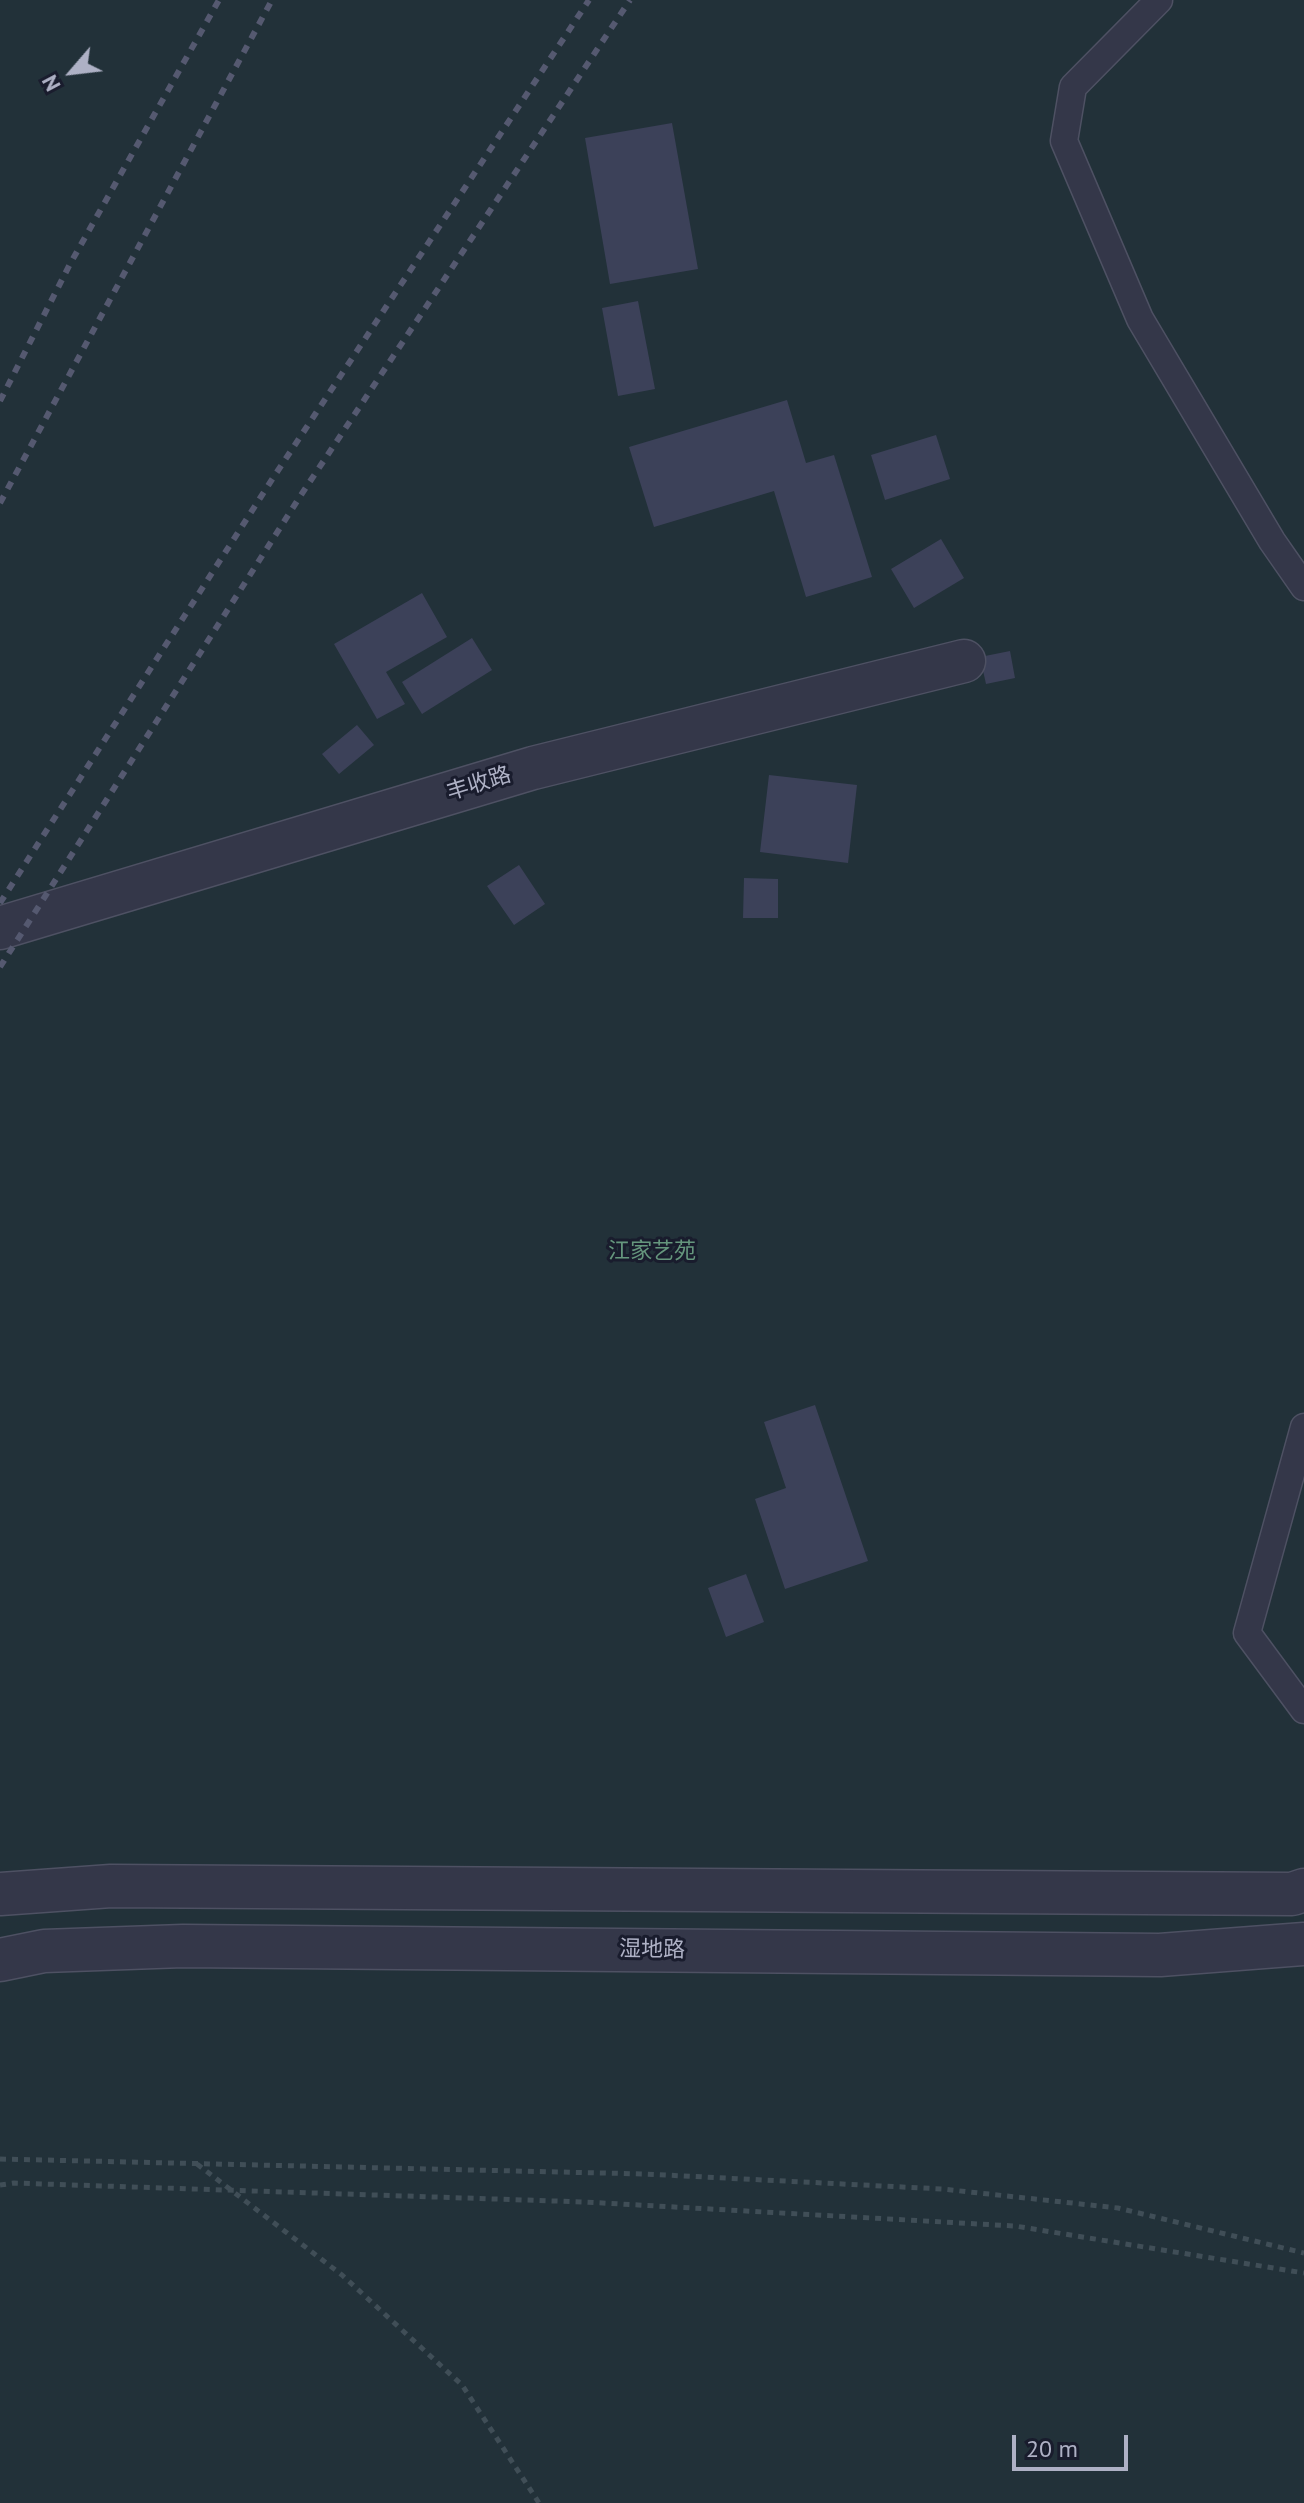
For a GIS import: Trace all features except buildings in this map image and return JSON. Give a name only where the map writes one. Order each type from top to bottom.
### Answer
[{"type":"street","points":[[1159,0],[1073,87],[1064,141],[1140,319],[1272,541],[1304,587]]},
{"type":"street","name":"丰收路","points":[[0,928],[533,768],[964,661]]},
{"type":"street","points":[[1304,1427],[1247,1633],[1304,1710]]},
{"type":"street","points":[[0,1894],[111,1886],[1292,1894],[1304,1890]]},
{"type":"street","points":[[435,1888],[436,1948]]},
{"type":"street","name":"湿地路","points":[[0,1960],[44,1951],[168,1947],[1160,1955],[1304,1944]]},
{"type":"path","points":[[0,2159],[645,2174],[942,2189],[1118,2208],[1304,2253]]},
{"type":"path","points":[[197,2164],[342,2275],[462,2385],[539,2503]]},
{"type":"path","points":[[0,2185],[14,2183],[584,2202],[1015,2226],[1304,2273]]},
{"type":"green space","name":"江家艺苑","points":[[0,0],[1304,0],[1304,2503],[0,2503]]},
{"type":"railway","points":[[0,401],[70,264],[219,0]]},
{"type":"railway","points":[[0,503],[272,0]]},
{"type":"railway","points":[[0,903],[273,478],[589,0]]},
{"type":"railway","points":[[0,967],[299,498],[630,0]]}]
